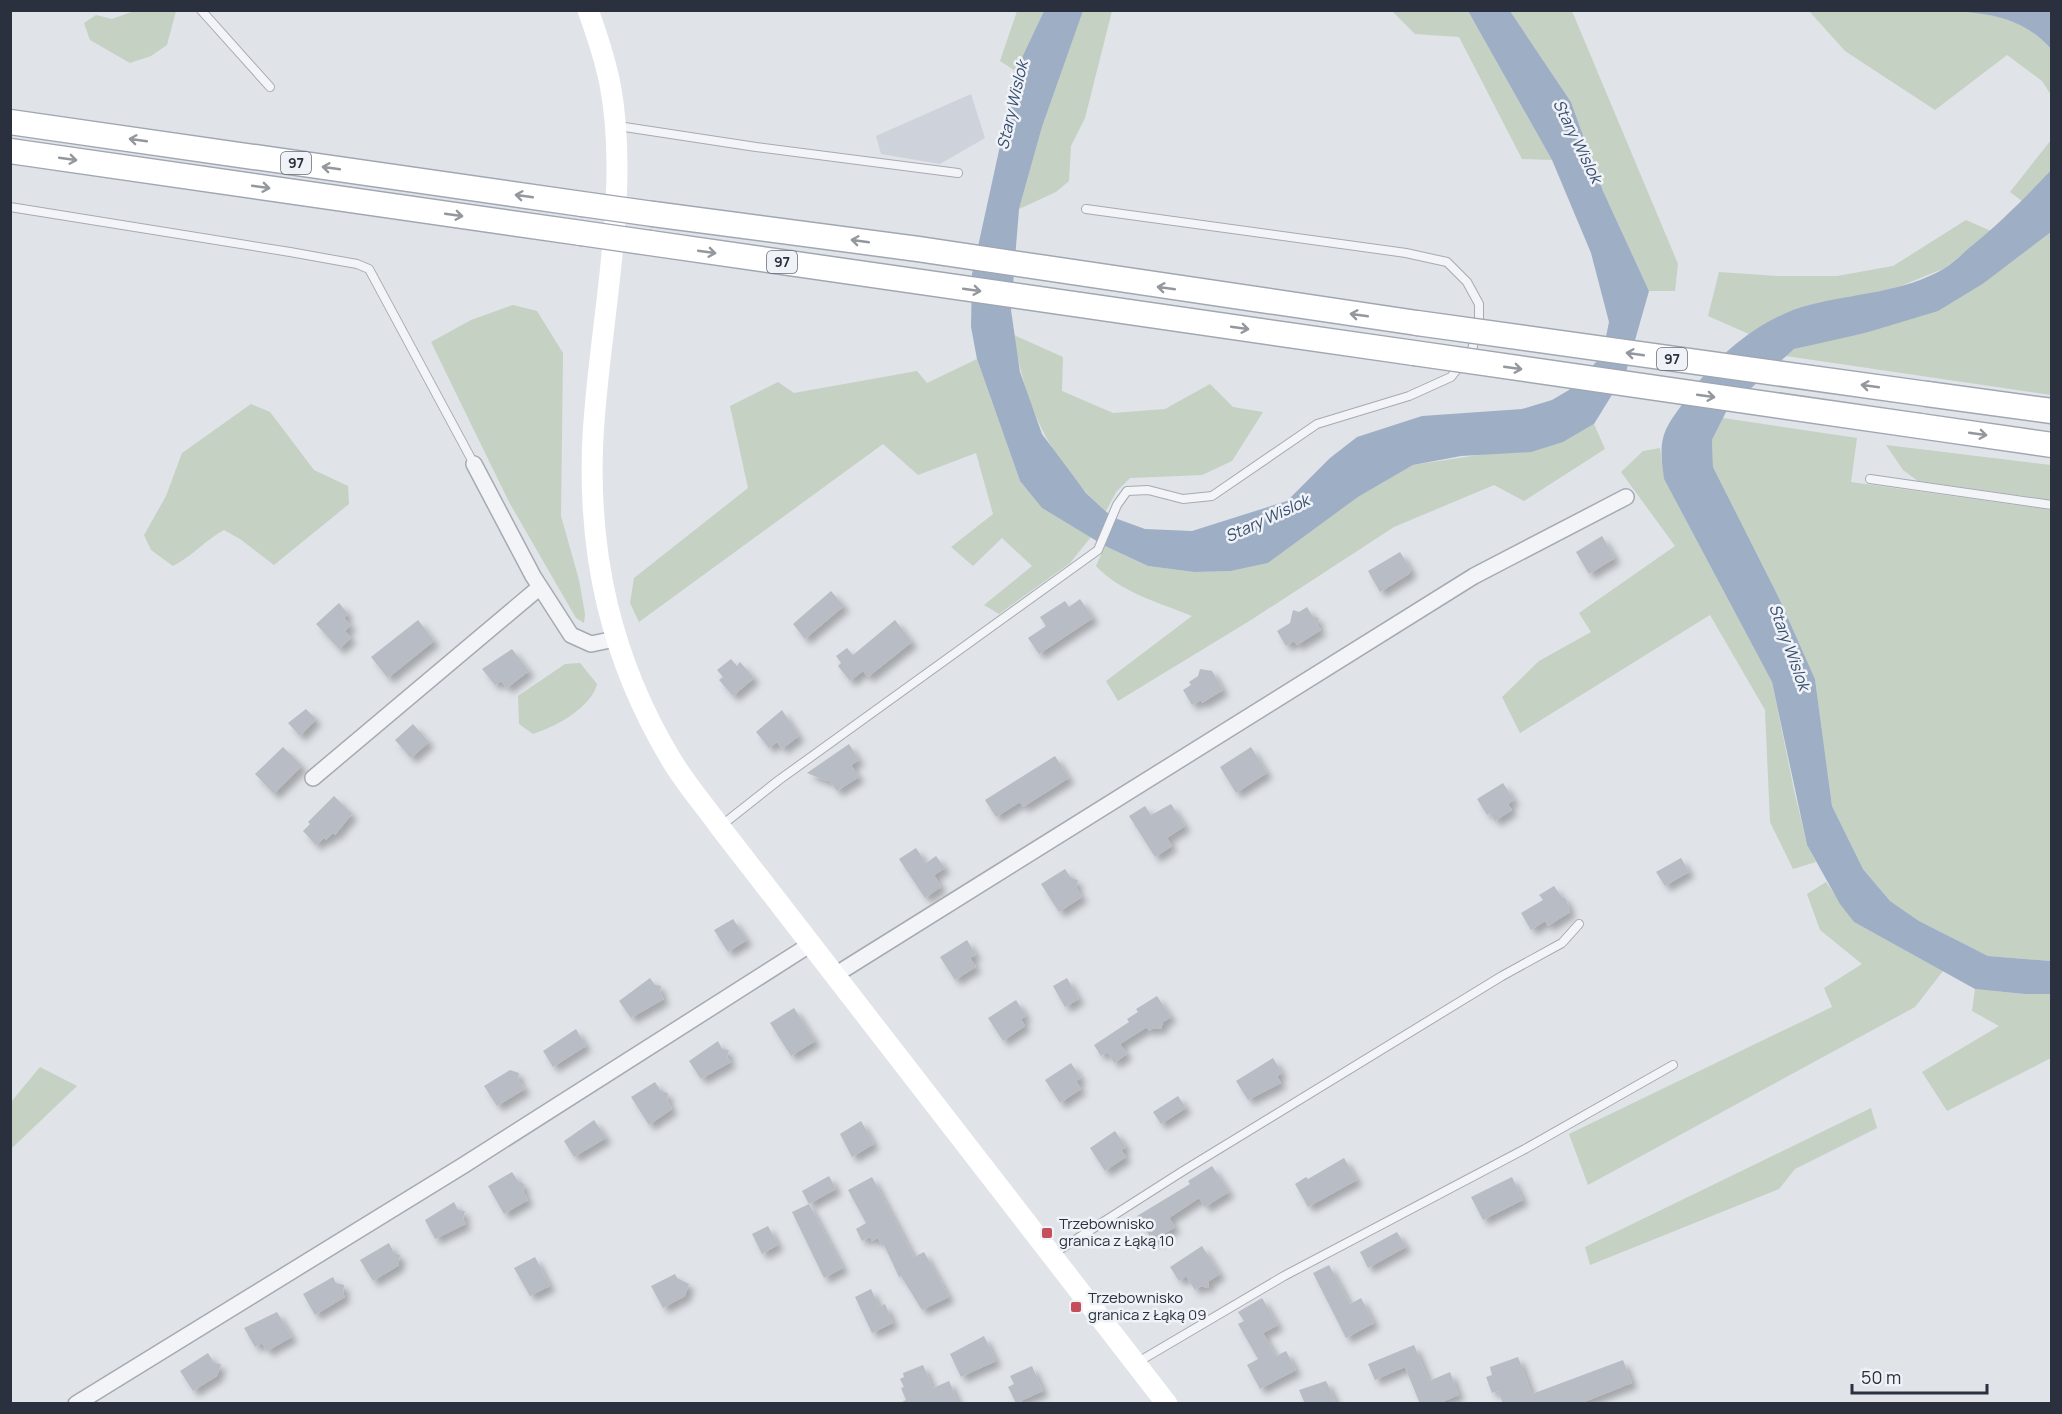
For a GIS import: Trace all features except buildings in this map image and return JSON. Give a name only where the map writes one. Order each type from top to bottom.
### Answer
[{"type":"main road","name":"97","points":[[10,122],[653,214],[918,249],[1417,324],[2052,411]]},
{"type":"main road","name":"97","points":[[10,151],[2052,445]]},
{"type":"street","points":[[588,10],[600,44],[610,86],[614,126],[615,190],[593,435],[592,476],[595,535],[615,639],[641,704],[668,753],[720,827],[1138,1362],[1167,1404]]},
{"type":"street","points":[[474,464],[540,587],[571,635],[591,644],[615,639]]},
{"type":"street","points":[[835,975],[1473,576],[1626,497]]},
{"type":"street","points":[[314,778],[540,587]]},
{"type":"street","points":[[76,1404],[464,1165],[811,944]]},
{"type":"lane","points":[[201,10],[270,87]]},
{"type":"lane","points":[[614,126],[958,173]]},
{"type":"lane","points":[[10,207],[290,252],[357,264],[369,269],[474,464]]},
{"type":"lane","points":[[720,827],[779,780],[1098,550],[1117,504],[1127,491],[1149,490],[1183,499],[1212,496],[1317,424],[1409,396],[1451,377],[1472,350],[1479,320],[1479,304],[1467,282],[1447,262],[1406,253],[1086,209]]},
{"type":"lane","points":[[1870,479],[2052,505]]},
{"type":"lane","points":[[1053,1254],[1183,1171],[1502,976],[1562,943],[1579,924]]},
{"type":"lane","points":[[1138,1362],[1284,1276],[1525,1149],[1673,1065]]},
{"type":"shaded area","points":[[971,94],[985,138],[940,164],[881,154],[876,136]]},
{"type":"green space","points":[[1955,10],[2008,20],[2041,39],[2051,49],[2051,95],[2042,81],[2007,55],[1935,110],[1845,51],[1809,11]]},
{"type":"green space","points":[[134,11],[176,11],[167,45],[151,56],[130,63],[90,40],[84,23],[96,15],[112,19]]},
{"type":"green space","points":[[1017,11],[1044,11],[1017,68],[1001,139],[1014,70],[1000,61]]},
{"type":"green space","points":[[1083,11],[1112,11],[1085,118],[1071,146],[1069,181],[1056,192],[1019,209],[1042,127]]},
{"type":"green space","points":[[1392,11],[1468,11],[1552,160],[1522,159],[1459,37],[1415,34]]},
{"type":"green space","points":[[1510,11],[1572,11],[1678,264],[1675,291],[1649,291],[1603,191],[1571,102]]},
{"type":"green space","points":[[2051,140],[2051,170],[2022,201],[2010,192]]},
{"type":"green space","points":[[1966,220],[1991,231],[1945,268],[1886,292],[1809,305],[1773,320],[1749,334],[1708,316],[1719,272],[1777,276],[1837,276],[1893,266]]},
{"type":"green space","points":[[2051,232],[2051,395],[1786,356],[1794,349],[1819,341],[1865,333],[1984,283]]},
{"type":"green space","points":[[513,305],[537,311],[563,353],[561,516],[579,580],[585,614],[584,623],[576,618],[509,502],[431,342],[471,320]]},
{"type":"green space","points":[[1014,335],[1063,357],[1062,391],[1113,413],[1165,409],[1210,384],[1233,407],[1263,412],[1232,461],[1202,475],[1130,478],[1116,492],[1106,511],[1070,474],[1044,432],[1025,386]]},
{"type":"green space","points":[[977,359],[1020,481],[1042,508],[1091,537],[1070,563],[999,614],[984,605],[1032,566],[1002,538],[973,566],[951,547],[993,514],[976,453],[918,475],[883,444],[639,622],[630,603],[634,578],[748,488],[730,406],[778,382],[794,393],[917,371],[927,383]]},
{"type":"green space","points":[[251,404],[270,412],[314,470],[348,486],[349,504],[274,565],[240,539],[224,530],[173,566],[151,550],[144,535],[166,496],[182,453]]},
{"type":"green space","points":[[1723,418],[1857,438],[1851,482],[2051,510],[2051,961],[1988,956],[1919,921],[1890,901],[1863,869],[1832,806],[1815,679],[1779,598],[1713,467],[1712,440]]},
{"type":"green space","points":[[1594,424],[1605,449],[1524,501],[1494,485],[1394,527],[1251,620],[1118,701],[1106,681],[1192,616],[1128,590],[1106,575],[1096,566],[1105,546],[1148,566],[1194,572],[1231,571],[1268,563],[1358,497],[1413,465],[1563,442]]},
{"type":"green space","points":[[1886,445],[2051,465],[2051,500],[1918,481],[1903,470]]},
{"type":"green space","points":[[1660,448],[1664,479],[1772,682],[1807,845],[1816,862],[1793,869],[1770,822],[1765,710],[1710,615],[1520,733],[1502,697],[1539,661],[1591,632],[1579,613],[1675,546],[1621,472],[1643,451]]},
{"type":"green space","points":[[580,663],[597,684],[588,701],[580,709],[551,727],[533,734],[519,724],[518,696],[565,664]]},
{"type":"green space","points":[[1826,882],[1854,922],[1943,971],[1915,1007],[1588,1185],[1569,1134],[1832,1007],[1824,988],[1862,964],[1820,930],[1807,894]]},
{"type":"green space","points":[[1975,989],[2051,994],[2051,1058],[1947,1111],[1922,1072],[1999,1026],[1972,1011]]},
{"type":"green space","points":[[40,1067],[77,1086],[11,1149],[11,1102]]},
{"type":"green space","points":[[1871,1108],[1877,1128],[1795,1169],[1779,1189],[1590,1265],[1585,1247]]},
{"type":"water","name":"Stary Wislok","points":[[1044,11],[1083,11],[1042,127],[1019,209],[1011,310],[1020,372],[1042,434],[1086,493],[1112,517],[1145,529],[1192,531],[1287,501],[1330,458],[1357,437],[1422,416],[1522,409],[1552,400],[1569,390],[1602,356],[1609,322],[1591,253],[1552,160],[1468,11],[1510,11],[1571,102],[1603,191],[1649,291],[1626,372],[1594,424],[1563,442],[1531,452],[1461,456],[1413,465],[1358,497],[1268,563],[1231,571],[1194,572],[1148,566],[1105,546],[1042,508],[1020,481],[977,359],[971,327],[972,274],[1017,68]]},
{"type":"water","points":[[1955,11],[2051,11],[2051,49],[2030,31],[2008,20]]},
{"type":"water","name":"Stary Wislok","points":[[2051,170],[2051,232],[1984,283],[1938,311],[1865,333],[1794,349],[1727,410],[1712,440],[1713,467],[1779,598],[1815,679],[1832,806],[1863,869],[1890,901],[1919,921],[1988,956],[2051,961],[2051,994],[2024,994],[1975,989],[1854,922],[1840,904],[1807,845],[1772,682],[1664,479],[1662,451],[1669,423],[1691,392],[1715,363],[1743,338],[1774,318],[1791,311],[1826,301],[1896,288],[1945,268],[2022,201]]},
{"type":"place","name":"Trzebownisko granica z Łąką 10","points":[[1047,1233]]},
{"type":"place","name":"Trzebownisko granica z Łąką 09","points":[[1076,1307]]}]
